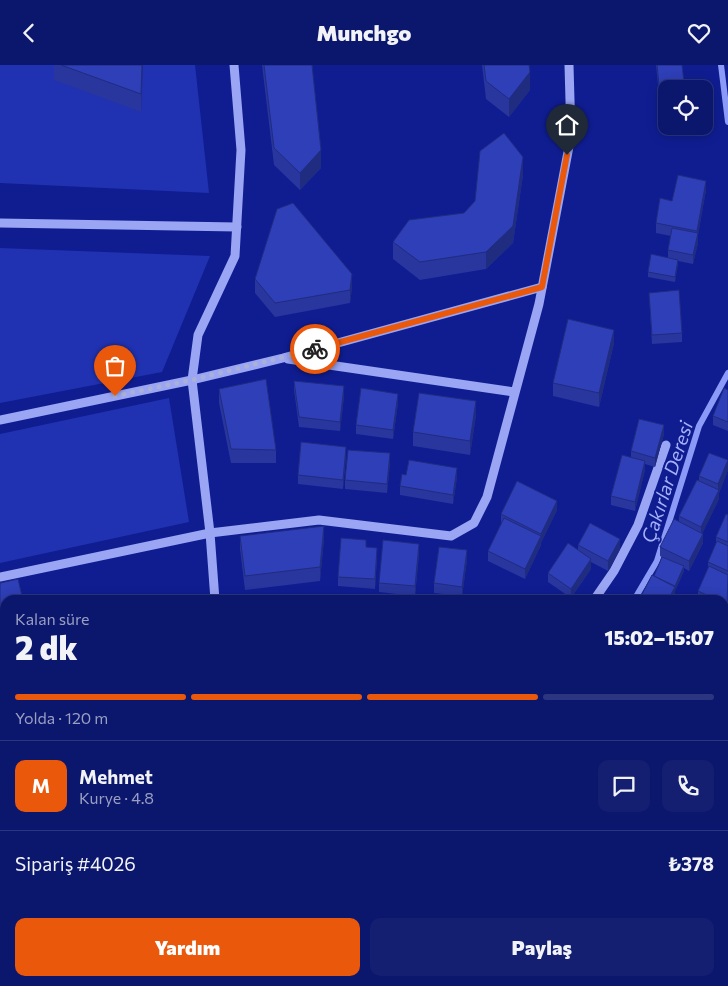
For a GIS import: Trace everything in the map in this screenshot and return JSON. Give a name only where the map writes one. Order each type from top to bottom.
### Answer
[{"type":"street","points":[[215,595],[210,533],[192,380],[198,335],[235,256],[241,150],[234,65]]},
{"type":"street","points":[[0,577],[210,533],[319,519],[451,536],[474,523],[486,497],[539,304],[570,136],[569,65]]},
{"type":"street","points":[[0,223],[237,227]]},
{"type":"street","points":[[0,420],[192,380],[283,358],[542,287]]},
{"type":"street","points":[[283,358],[514,392]]},
{"type":"street","points":[[597,595],[614,571],[638,525],[666,445]]},
{"type":"shaded area","points":[[0,65],[195,65],[209,193],[0,183]]},
{"type":"shaded area","points":[[0,248],[210,256],[162,372],[0,403]]},
{"type":"shaded area","points":[[169,398],[189,522],[0,563],[0,434]]},
{"type":"building","points":[[61,65],[142,65],[141,94]]},
{"type":"building","points":[[264,65],[312,65],[321,150],[300,173],[274,148]]},
{"type":"building","points":[[484,65],[529,65],[530,72],[509,99],[486,81]]},
{"type":"building","points":[[657,65],[682,65],[684,80],[658,80]]},
{"type":"building","points":[[504,133],[523,157],[513,226],[486,252],[420,262],[393,242],[409,220],[464,213],[475,201],[480,151]]},
{"type":"building","points":[[678,175],[706,181],[697,231],[656,223],[660,198],[672,201]]},
{"type":"building","points":[[293,203],[352,274],[350,290],[275,303],[255,279],[277,209]]},
{"type":"building","points":[[672,228],[698,233],[693,255],[668,250]]},
{"type":"building","points":[[651,254],[678,260],[675,277],[648,272]]},
{"type":"building","points":[[679,290],[682,333],[652,335],[649,293]]},
{"type":"building","points":[[568,319],[614,330],[599,393],[553,383]]},
{"type":"building","points":[[266,379],[276,450],[231,449],[219,389]]},
{"type":"building","points":[[294,381],[344,386],[340,422],[299,417]]},
{"type":"building","points":[[361,388],[398,394],[393,430],[356,425]]},
{"type":"building","points":[[724,388],[728,390],[728,422],[713,416]]},
{"type":"building","points":[[419,393],[476,401],[470,441],[413,432]]},
{"type":"building","points":[[639,419],[664,425],[655,458],[631,451]]},
{"type":"building","points":[[301,442],[346,447],[343,480],[298,475]]},
{"type":"building","points":[[348,450],[390,453],[387,484],[345,480]]},
{"type":"building","points":[[709,453],[728,460],[718,484],[699,476]]},
{"type":"building","points":[[622,455],[645,461],[635,502],[611,496]]},
{"type":"building","points":[[409,460],[457,468],[453,495],[400,486],[402,474],[406,475]]},
{"type":"building","points":[[697,480],[719,490],[701,527],[679,516]]},
{"type":"building","points":[[517,481],[557,501],[541,534],[501,514]]},
{"type":"building","points":[[726,514],[728,515],[728,542],[716,537]]},
{"type":"building","points":[[504,518],[541,536],[525,569],[488,551]]},
{"type":"building","points":[[674,519],[703,534],[689,561],[660,547]]},
{"type":"building","points":[[590,523],[620,539],[608,561],[578,545]]},
{"type":"building","points":[[324,526],[320,567],[245,576],[240,536]]},
{"type":"building","points":[[341,538],[366,540],[366,547],[377,548],[375,579],[338,577]]},
{"type":"building","points":[[383,540],[419,544],[415,586],[379,583]]},
{"type":"building","points":[[717,541],[728,546],[728,571],[708,562]]},
{"type":"building","points":[[568,543],[591,559],[571,589],[548,573]]},
{"type":"building","points":[[439,547],[467,550],[462,587],[434,583]]},
{"type":"building","points":[[662,557],[684,566],[675,586],[654,576]]},
{"type":"building","points":[[709,566],[728,575],[727,595],[707,595],[698,591]]},
{"type":"building","points":[[652,575],[675,587],[671,595],[642,595]]},
{"type":"building","points":[[18,579],[22,595],[0,595],[0,583]]},
{"type":"waterway","name":"Çakırlar Deresi","points":[[721,65],[728,122]]},
{"type":"waterway","name":"Çakırlar Deresi","points":[[637,595],[657,561],[699,426],[728,373]]},
{"type":"way so far","points":[[115,396],[192,380],[315,349]]},
{"type":"route","points":[[315,349],[542,287],[567,155]]}]
